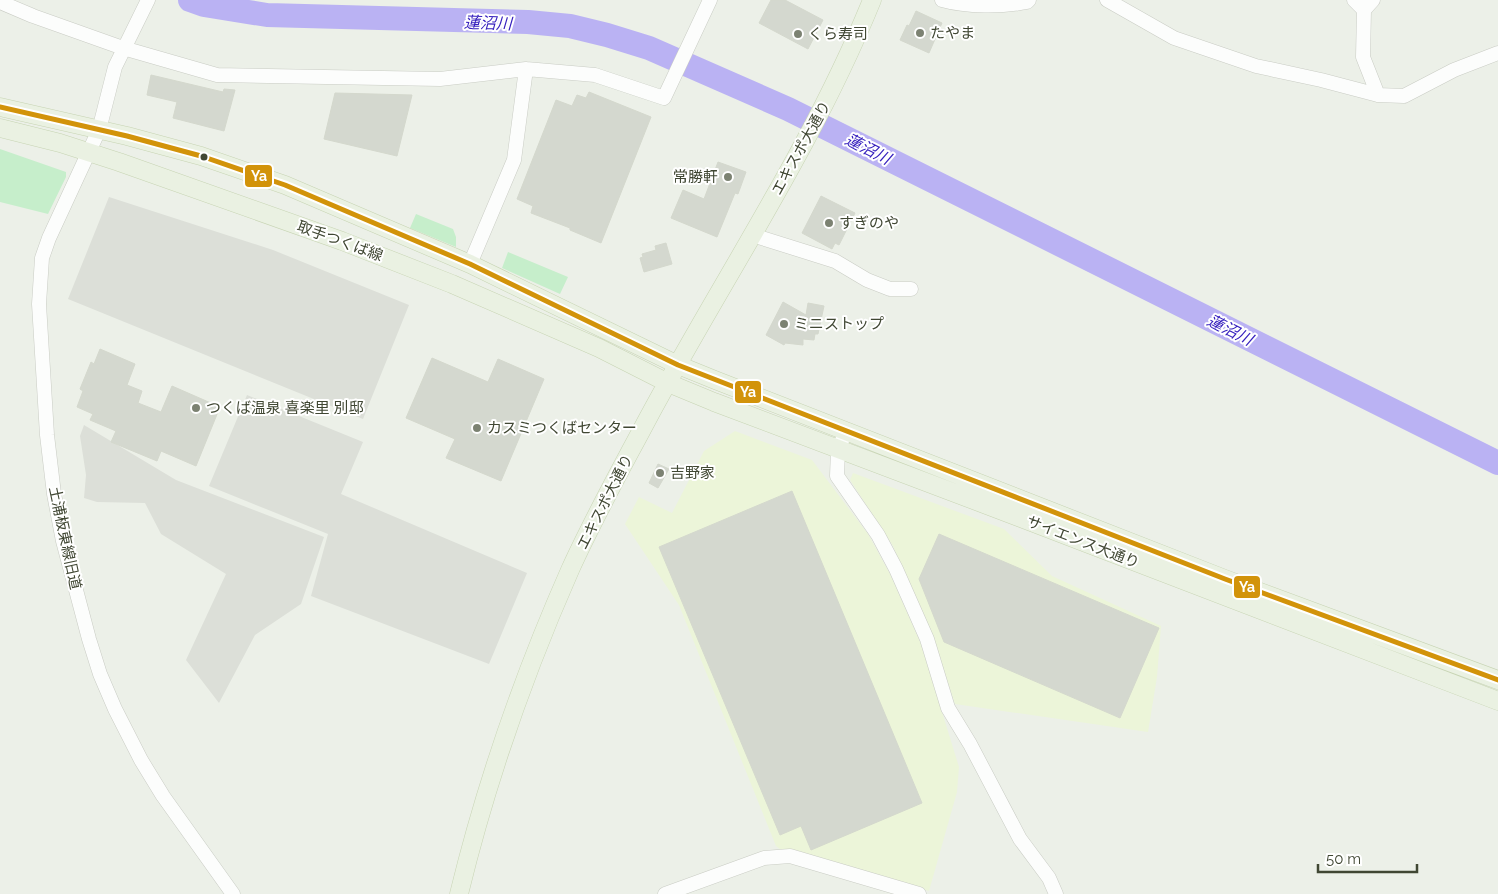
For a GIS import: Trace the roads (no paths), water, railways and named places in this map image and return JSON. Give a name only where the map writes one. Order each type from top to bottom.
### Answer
[{"type":"main road","name":"エキスポ大通り","points":[[459,894],[497,760],[530,671],[571,570],[643,428],[678,364],[808,137],[872,0]]},
{"type":"main road","name":"取手つくば線","points":[[0,107],[202,156],[285,185],[470,264],[678,364]]},
{"type":"main road","name":"取手つくば線","points":[[0,128],[89,152],[342,241],[452,284],[599,348],[668,383]]},
{"type":"main road","name":"サイエンス大通り","points":[[678,364],[1226,579],[1498,680]]},
{"type":"main road","name":"サイエンス大通り","points":[[668,383],[838,450],[1498,701]]},
{"type":"street","points":[[98,130],[114,67],[148,0]]},
{"type":"street","points":[[0,2],[33,16],[123,48],[216,75],[440,79],[526,69],[595,75],[664,98],[710,0]]},
{"type":"street","points":[[942,0],[952,3],[1002,6],[1027,2],[1029,0]]},
{"type":"street","points":[[1107,0],[1174,38],[1256,66],[1378,95],[1404,96],[1454,70],[1498,54]]},
{"type":"street","points":[[1364,3],[1363,57],[1378,95]]},
{"type":"street","points":[[470,264],[514,160],[526,69]]},
{"type":"street","name":"土浦板東線旧道","points":[[98,130],[49,238],[42,258],[39,304],[43,380],[55,501],[63,542],[89,639],[100,674],[115,709],[141,760],[163,796],[233,894]]},
{"type":"street","points":[[752,235],[835,261],[867,280],[890,290],[911,289]]},
{"type":"street","points":[[846,431],[838,450],[837,476],[878,535],[896,570],[927,639],[948,708],[970,744],[1020,839],[1049,878],[1056,894]]},
{"type":"street","points":[[665,894],[764,858],[790,856],[919,894]]},
{"type":"waterway","name":"蓮沼川","points":[[190,0],[204,5],[267,15],[528,22],[570,26],[649,48],[788,109],[1498,463]]},
{"type":"place","name":"たやま","points":[[920,33]]},
{"type":"place","name":"くら寿司","points":[[798,34]]},
{"type":"place","name":"常勝軒","points":[[728,177]]},
{"type":"place","name":"すぎのや","points":[[829,223]]},
{"type":"place","name":"ミニストップ","points":[[784,324]]},
{"type":"place","name":"つくば温泉 喜楽里 別邸","points":[[196,408]]},
{"type":"place","name":"カスミつくばセンター","points":[[477,428]]},
{"type":"place","name":"吉野家","points":[[660,473]]}]
